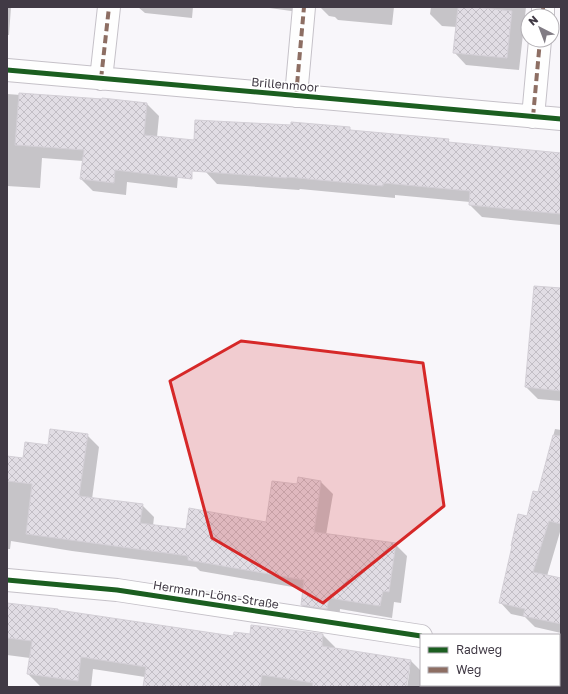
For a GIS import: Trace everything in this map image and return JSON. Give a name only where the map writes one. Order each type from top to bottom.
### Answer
[{"type":"street","points":[[102,79],[109,7]]},
{"type":"street","name":"Brillenmoor","points":[[296,96],[304,7]]},
{"type":"street","points":[[533,117],[539,48]]},
{"type":"street","name":"Brillenmoor","points":[[7,70],[561,119]]},
{"type":"street","name":"Hermann-Löns-Straße","points":[[7,580],[118,590],[420,636]]},
{"type":"highlighted area","points":[[241,341],[423,363],[444,506],[323,603],[212,538],[170,381]]},
{"type":"building","points":[[458,7],[512,11],[507,58],[453,53]]},
{"type":"building","points":[[19,93],[102,98],[147,103],[144,135],[194,140],[195,120],[291,125],[291,122],[350,127],[350,130],[449,139],[448,142],[561,153],[561,214],[469,205],[470,191],[383,183],[383,186],[287,177],[192,171],[192,179],[115,170],[114,183],[80,179],[84,150],[15,145]]},
{"type":"building","points":[[534,286],[561,288],[561,391],[525,387]]},
{"type":"building","points":[[50,429],[88,434],[79,496],[143,504],[140,523],[186,529],[189,508],[266,522],[272,481],[297,484],[298,477],[321,481],[314,532],[396,543],[389,592],[383,591],[380,606],[329,598],[327,609],[301,605],[304,580],[188,560],[188,556],[26,534],[32,484],[7,481],[7,456],[23,458],[25,442],[48,445]]},
{"type":"building","points":[[553,435],[561,436],[561,524],[549,521],[533,572],[561,578],[561,624],[523,616],[525,609],[499,603],[518,514],[527,516],[533,491],[538,492]]},
{"type":"building","points":[[7,603],[58,609],[233,636],[234,632],[250,634],[251,625],[323,634],[322,646],[411,660],[406,687],[312,687],[313,683],[262,675],[260,687],[143,687],[146,667],[81,657],[78,681],[27,674],[32,641],[7,638]]},
{"type":"marked path","points":[[101,79],[109,7]]},
{"type":"marked path","points":[[296,96],[304,7]]},
{"type":"marked path","points":[[533,117],[539,48]]},
{"type":"cycle path","points":[[7,70],[561,119]]},
{"type":"cycle path","points":[[7,580],[117,590],[420,636]]}]
